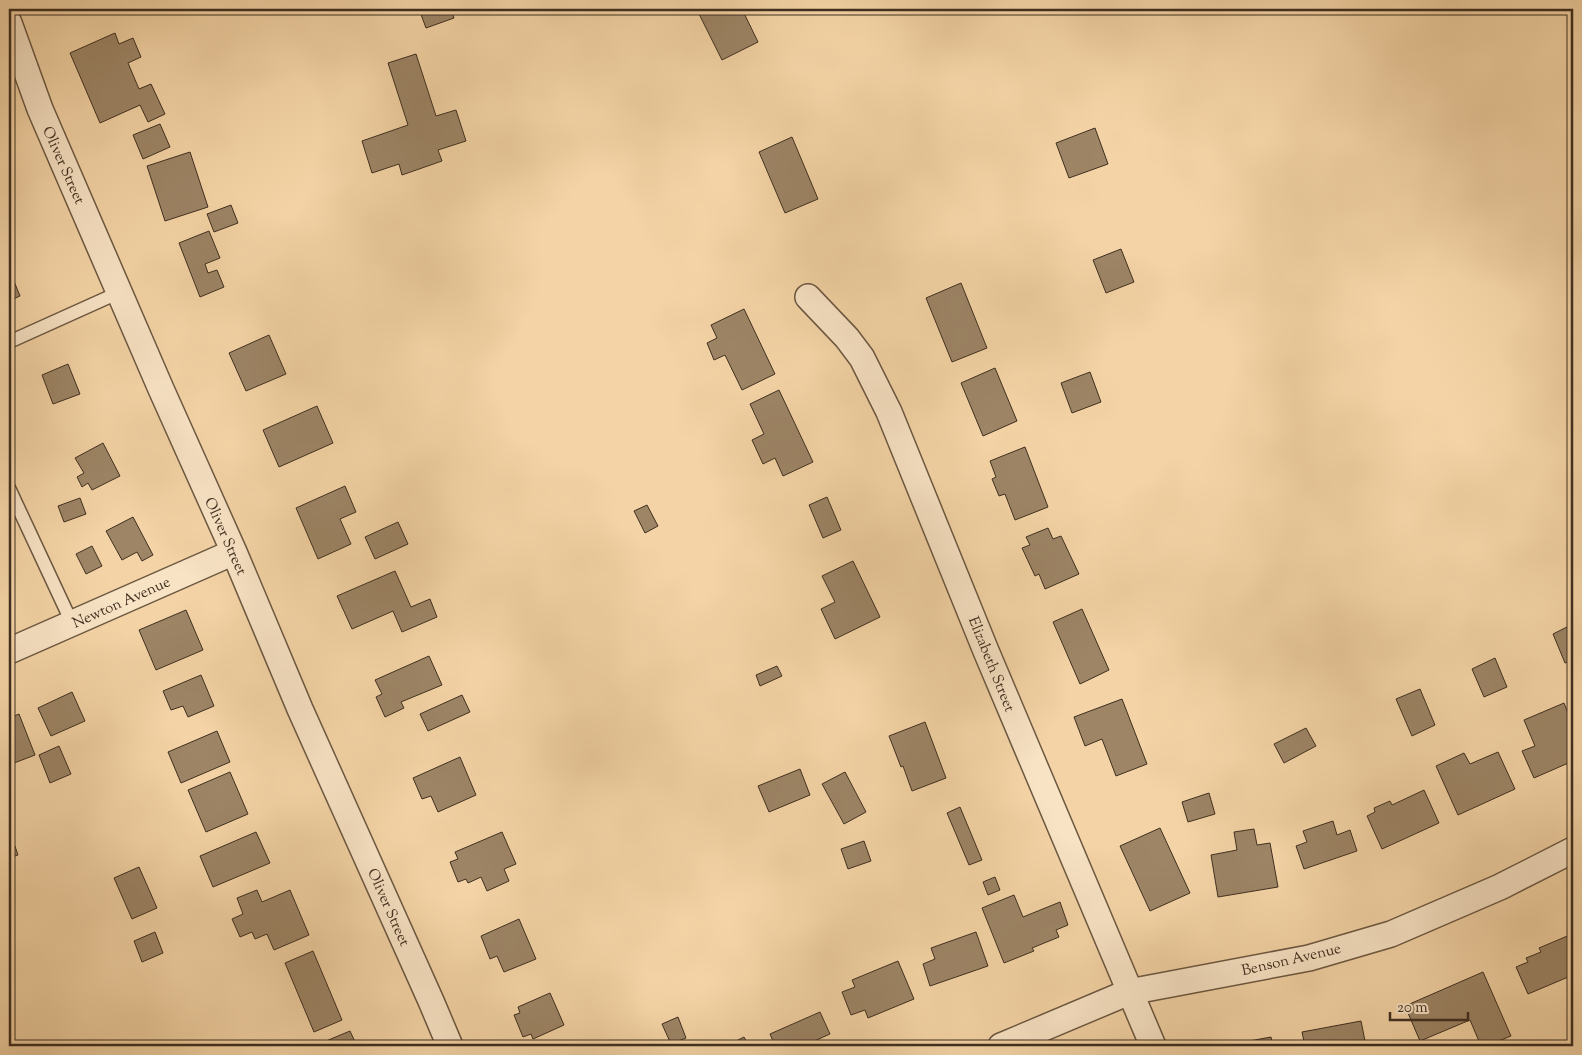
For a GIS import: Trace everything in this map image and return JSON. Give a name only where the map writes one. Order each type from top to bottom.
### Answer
[{"type":"street","name":"Oliver Street","points":[[9,23],[14,52],[234,552],[300,709],[450,1046]]},
{"type":"street","name":"Elizabeth Street","points":[[808,297],[847,338],[862,358],[889,412],[986,651],[1153,1046]]},
{"type":"street","name":"Newton Avenue","points":[[9,651],[234,552]]},
{"type":"street","name":"Benson Avenue","points":[[1001,1046],[1129,992],[1309,958],[1391,934],[1500,887],[1573,850]]},
{"type":"lane","points":[[9,342],[120,292]]},
{"type":"lane","points":[[9,488],[72,623]]},
{"type":"building","points":[[419,9],[451,9],[454,18],[426,28]]},
{"type":"building","points":[[710,9],[742,9],[758,42],[722,60],[699,14]]},
{"type":"building","points":[[115,33],[119,44],[133,38],[141,57],[128,63],[139,89],[151,84],[165,114],[148,122],[140,105],[100,123],[70,53]]},
{"type":"building","points":[[416,54],[436,116],[456,110],[466,141],[438,150],[442,161],[402,175],[399,164],[372,173],[362,141],[408,125],[388,63]]},
{"type":"building","points":[[160,124],[170,147],[143,159],[133,135]]},
{"type":"building","points":[[1095,128],[1108,164],[1069,178],[1056,143]]},
{"type":"building","points":[[792,137],[818,199],[785,213],[759,152]]},
{"type":"building","points":[[190,152],[208,207],[165,221],[147,166]]},
{"type":"building","points":[[231,205],[238,223],[214,232],[207,214]]},
{"type":"building","points":[[209,231],[220,258],[205,264],[208,273],[217,270],[224,287],[200,297],[179,243]]},
{"type":"building","points":[[1121,249],[1134,282],[1106,293],[1093,260]]},
{"type":"building","points":[[9,269],[20,296],[9,301]]},
{"type":"building","points":[[961,283],[987,348],[952,362],[926,298]]},
{"type":"building","points":[[744,309],[775,374],[742,390],[725,355],[714,360],[707,343],[717,338],[711,325]]},
{"type":"building","points":[[269,335],[286,374],[246,391],[229,353]]},
{"type":"building","points":[[68,364],[80,394],[53,404],[42,375]]},
{"type":"building","points":[[995,368],[1017,421],[983,436],[961,383]]},
{"type":"building","points":[[1090,372],[1101,402],[1072,413],[1061,383]]},
{"type":"building","points":[[779,390],[813,462],[783,476],[775,458],[763,464],[752,440],[764,434],[750,404]]},
{"type":"building","points":[[317,406],[333,443],[279,467],[263,430]]},
{"type":"building","points":[[103,443],[120,476],[92,490],[88,483],[82,487],[77,477],[84,473],[75,458]]},
{"type":"building","points":[[1025,447],[1048,507],[1015,520],[1005,494],[999,496],[992,479],[996,477],[990,461]]},
{"type":"building","points":[[345,486],[356,512],[340,519],[351,544],[318,559],[296,508]]},
{"type":"building","points":[[827,497],[841,530],[823,538],[809,505]]},
{"type":"building","points":[[80,498],[86,514],[64,522],[58,506]]},
{"type":"building","points":[[647,505],[658,526],[645,533],[634,511]]},
{"type":"building","points":[[133,517],[153,555],[142,561],[137,552],[122,560],[106,531]]},
{"type":"building","points":[[398,522],[408,544],[375,559],[365,537]]},
{"type":"building","points":[[1048,528],[1053,539],[1061,536],[1079,574],[1045,589],[1039,574],[1035,576],[1022,548],[1030,545],[1026,537]]},
{"type":"building","points":[[92,546],[102,566],[86,574],[76,554]]},
{"type":"building","points":[[853,561],[880,617],[835,639],[821,609],[835,602],[822,576]]},
{"type":"building","points":[[395,571],[411,607],[430,599],[437,617],[402,632],[393,611],[352,629],[337,596]]},
{"type":"building","points":[[1082,609],[1109,670],[1080,684],[1053,622]]},
{"type":"building","points":[[186,610],[203,650],[156,670],[139,630]]},
{"type":"building","points":[[1573,624],[1573,660],[1565,663],[1553,634]]},
{"type":"building","points":[[429,656],[442,685],[401,702],[404,708],[385,717],[376,697],[382,694],[375,680]]},
{"type":"building","points":[[1495,658],[1507,687],[1484,697],[1472,669]]},
{"type":"building","points":[[777,666],[782,676],[760,686],[756,675]]},
{"type":"building","points":[[201,675],[214,706],[188,717],[183,706],[171,710],[163,691]]},
{"type":"building","points":[[1420,689],[1435,725],[1412,736],[1396,699]]},
{"type":"building","points":[[72,692],[85,721],[51,736],[38,708]]},
{"type":"building","points":[[462,695],[470,712],[428,731],[420,714]]},
{"type":"building","points":[[1122,699],[1147,764],[1116,776],[1102,739],[1085,746],[1074,717]]},
{"type":"building","points":[[1564,703],[1573,726],[1573,761],[1534,778],[1522,751],[1535,746],[1524,720]]},
{"type":"building","points":[[19,714],[35,755],[9,765],[9,718]]},
{"type":"building","points":[[925,722],[946,778],[912,791],[889,736]]},
{"type":"building","points":[[1306,728],[1316,746],[1284,763],[1274,744]]},
{"type":"building","points":[[217,731],[230,762],[181,783],[168,752]]},
{"type":"building","points":[[59,746],[71,774],[50,783],[39,755]]},
{"type":"building","points":[[1498,752],[1515,789],[1458,815],[1436,766],[1464,753],[1470,764]]},
{"type":"building","points":[[460,757],[476,795],[438,812],[431,796],[422,799],[413,778]]},
{"type":"building","points":[[800,769],[810,795],[769,812],[758,786]]},
{"type":"building","points":[[230,772],[248,814],[206,832],[188,790]]},
{"type":"building","points":[[845,772],[866,812],[844,824],[822,784]]},
{"type":"building","points":[[1424,790],[1439,823],[1382,849],[1367,816],[1375,812],[1374,808],[1390,801],[1392,805]]},
{"type":"building","points":[[1209,793],[1215,814],[1188,822],[1182,802]]},
{"type":"building","points":[[960,807],[982,860],[969,865],[947,813]]},
{"type":"building","points":[[1333,821],[1337,835],[1350,830],[1357,851],[1304,869],[1296,846],[1307,842],[1303,831]]},
{"type":"building","points":[[1160,828],[1190,893],[1150,911],[1120,846]]},
{"type":"building","points":[[9,829],[18,855],[9,858]]},
{"type":"building","points":[[1254,829],[1257,845],[1270,843],[1278,887],[1218,897],[1211,855],[1237,850],[1234,832]]},
{"type":"building","points":[[256,832],[270,863],[213,887],[200,856]]},
{"type":"building","points":[[502,832],[516,864],[504,869],[509,881],[487,891],[481,877],[468,883],[466,879],[458,882],[450,862],[458,859],[455,852]]},
{"type":"building","points":[[864,841],[871,861],[848,869],[841,849]]},
{"type":"building","points":[[139,867],[157,908],[132,919],[114,878]]},
{"type":"building","points":[[995,877],[1000,890],[988,895],[983,882]]},
{"type":"building","points":[[257,890],[262,902],[290,890],[309,935],[274,950],[267,934],[255,939],[252,932],[240,937],[232,919],[243,914],[237,898]]},
{"type":"building","points":[[1014,895],[1023,917],[1060,902],[1068,925],[1056,930],[1059,937],[1032,948],[1034,951],[1004,963],[982,908]]},
{"type":"building","points":[[519,919],[536,959],[504,972],[497,956],[490,959],[481,936]]},
{"type":"building","points":[[155,932],[163,953],[142,962],[134,941]]},
{"type":"building","points":[[976,932],[988,966],[930,986],[923,964],[935,959],[931,948]]},
{"type":"building","points":[[1572,934],[1573,975],[1528,994],[1516,967],[1528,962],[1526,958],[1541,952],[1539,948]]},
{"type":"building","points":[[313,951],[342,1020],[314,1032],[285,963]]},
{"type":"building","points":[[898,961],[914,999],[868,1018],[865,1010],[851,1015],[842,992],[855,987],[852,980]]},
{"type":"building","points":[[1483,972],[1511,1036],[1486,1046],[1481,1046],[1470,1020],[1420,1041],[1405,1006]]},
{"type":"building","points":[[550,993],[564,1025],[533,1039],[531,1034],[523,1037],[514,1015],[520,1013],[518,1007]]},
{"type":"building","points":[[820,1012],[830,1034],[803,1046],[775,1046],[770,1034]]},
{"type":"building","points":[[678,1017],[686,1038],[671,1044],[662,1024]]},
{"type":"building","points":[[1361,1021],[1366,1046],[1305,1046],[1302,1032]]},
{"type":"building","points":[[350,1031],[357,1046],[314,1046]]},
{"type":"building","points":[[744,1037],[749,1046],[726,1046]]},
{"type":"building","points":[[1271,1037],[1273,1046],[1222,1046]]}]
